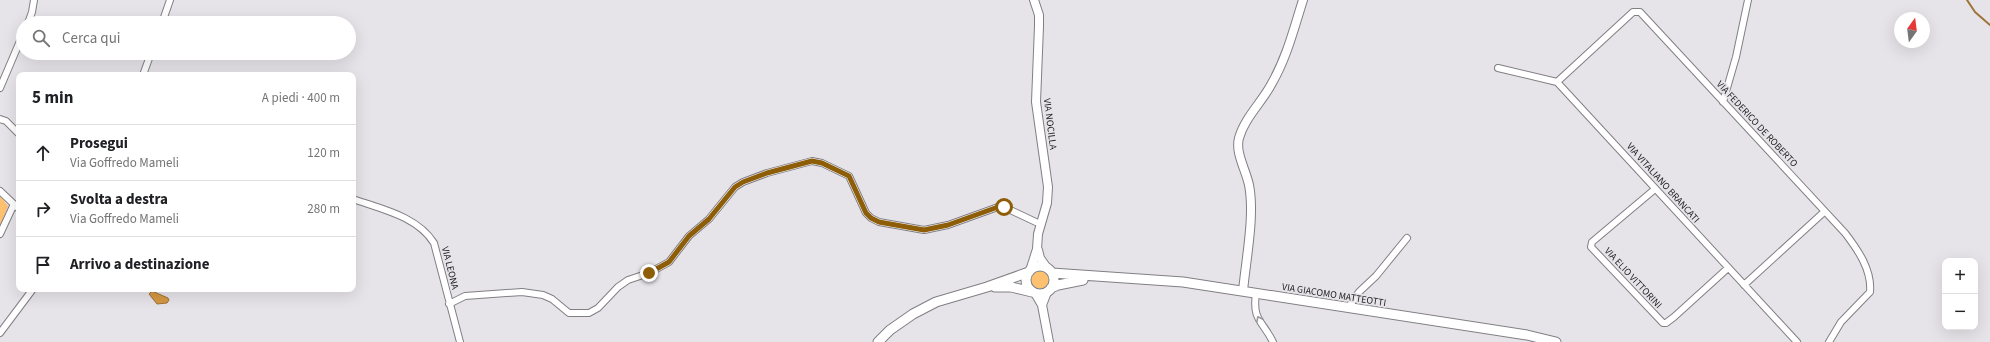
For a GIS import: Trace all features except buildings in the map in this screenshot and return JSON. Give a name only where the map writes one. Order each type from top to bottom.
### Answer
[{"type":"main road","points":[[878,342],[890,330],[913,314],[936,302],[988,287],[1036,267],[1108,277]]},
{"type":"main road","points":[[1049,270],[1054,278],[1049,290]]},
{"type":"main road","points":[[1029,271],[1026,280],[1027,285],[1034,293]]},
{"type":"main road","name":"VIA GIACOMO MATTEOTTI","points":[[1108,277],[1183,282],[1527,335],[1552,342]]},
{"type":"main road","points":[[988,287],[1011,287],[1034,293],[1049,290],[1072,281],[1108,277]]},
{"type":"street","points":[[31,16],[34,0]]},
{"type":"street","points":[[164,16],[170,0]]},
{"type":"street","name":"VIA NOCILLA","points":[[1029,271],[1037,249],[1040,224],[1047,203],[1048,187],[1036,102],[1039,15],[1034,0]]},
{"type":"street","points":[[1243,291],[1251,203],[1248,179],[1238,148],[1239,139],[1250,117],[1272,84],[1283,61],[1303,0]]},
{"type":"street","points":[[1723,102],[1736,57],[1748,0]]},
{"type":"street","name":"VIA FEDERICO DE ROBERTO","points":[[1557,82],[1636,11],[1640,12],[1845,233],[1855,246],[1870,274],[1870,292],[1866,299],[1841,322],[1829,342]]},
{"type":"street","points":[[0,88],[16,50]]},
{"type":"street","points":[[144,72],[148,60]]},
{"type":"street","points":[[1498,68],[1557,82]]},
{"type":"street","name":"VIA VITALIANO BRANCATI","points":[[1557,82],[1797,342]]},
{"type":"street","points":[[0,119],[6,121],[16,131]]},
{"type":"street","points":[[449,304],[465,296],[522,292],[547,297],[569,312],[589,313],[598,308],[618,287],[628,280],[649,273],[669,262],[689,236],[709,219],[735,187],[743,182],[767,173],[812,161],[822,163],[849,176],[866,213],[871,218],[879,222],[924,230],[948,225],[998,207],[1004,207],[1040,224]]},
{"type":"street","name":"VIA ELIO VITTORINI","points":[[1655,189],[1592,242],[1591,247],[1660,322],[1666,323],[1674,317],[1728,268]]},
{"type":"street","points":[[0,191],[16,206]]},
{"type":"street","name":"VIA LEONA","points":[[356,200],[410,220],[424,231],[434,243],[460,342]]},
{"type":"street","points":[[0,234],[16,209]]},
{"type":"street","points":[[1744,285],[1824,212]]},
{"type":"street","points":[[1348,308],[1359,292],[1376,276],[1407,238]]},
{"type":"street","points":[[1037,249],[1040,258],[1049,270]]},
{"type":"street","points":[[1042,305],[1049,290]]},
{"type":"street","points":[[0,333],[31,292]]},
{"type":"street","points":[[1034,293],[1042,305],[1049,342]]},
{"type":"street","points":[[1256,293],[1255,302],[1258,322],[1273,342]]},
{"type":"shaded area","points":[[0,196],[8,206],[0,226]]},
{"type":"shaded area","points":[[1040,271],[1046,274],[1049,280],[1046,286],[1040,289],[1034,286],[1031,280],[1034,274]]},
{"type":"shaded area","points":[[154,292],[168,298],[169,300],[167,303],[157,304],[149,294]]},
{"type":"waterway","points":[[1967,0],[1975,12],[1990,25]]},
{"type":"route","points":[[649,273],[669,262],[689,236],[709,219],[718,206],[735,187],[743,182],[767,173],[812,161],[822,163],[842,171],[849,176],[866,213],[871,218],[879,222],[924,230],[948,225],[998,207],[1004,207]]}]
